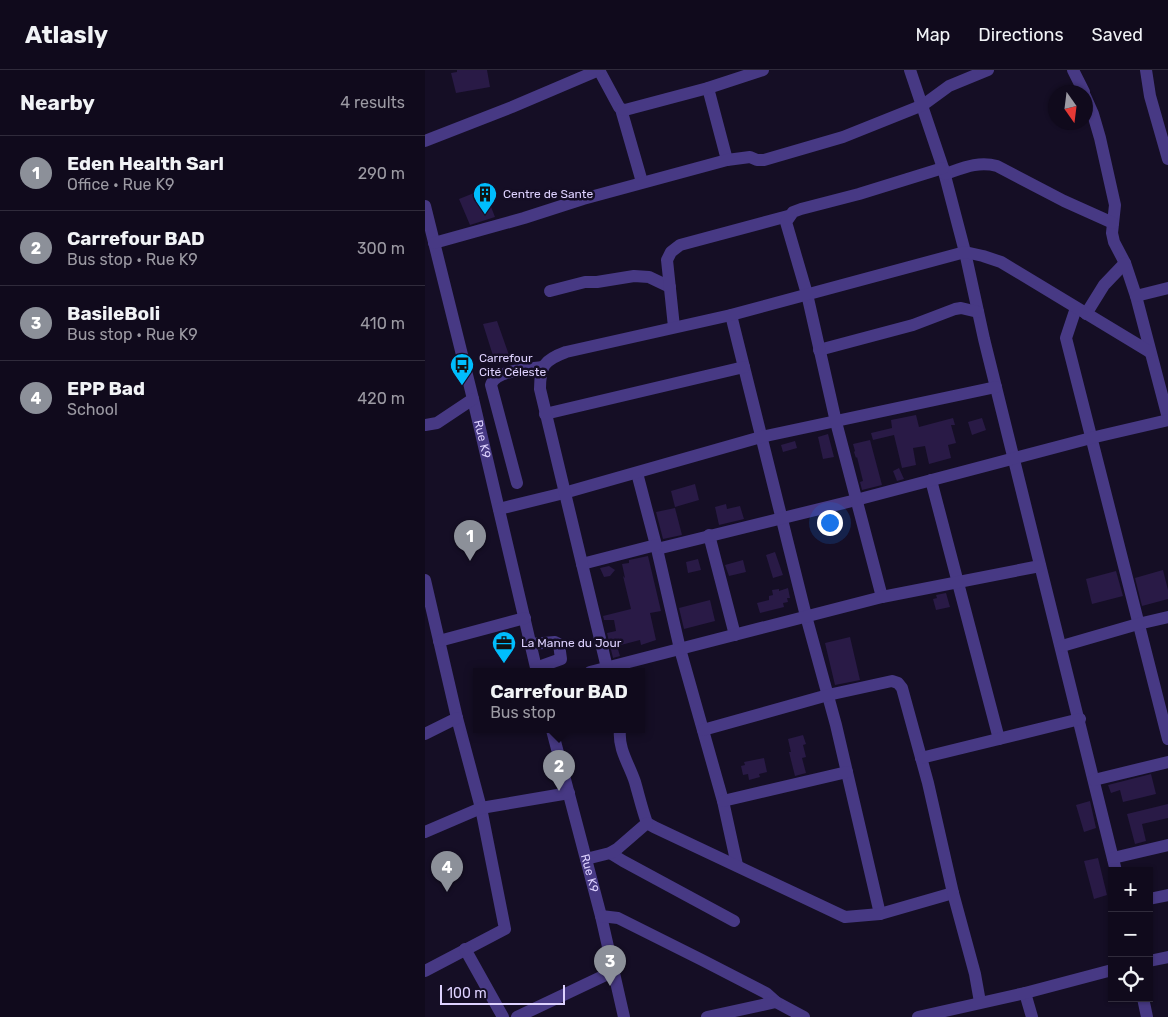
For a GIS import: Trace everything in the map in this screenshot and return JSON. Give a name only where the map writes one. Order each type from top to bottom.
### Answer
[{"type":"street","points":[[425,140],[513,107],[599,70],[621,109],[642,182]]},
{"type":"street","points":[[621,109],[625,110],[708,88],[739,74],[763,70]]},
{"type":"street","points":[[910,70],[944,171],[965,252],[1040,566],[1062,646],[1115,864],[1168,845]]},
{"type":"street","points":[[435,243],[642,182],[727,160],[750,157],[764,160],[843,137],[923,105],[949,86],[988,70]]},
{"type":"street","points":[[1073,70],[1080,85]]},
{"type":"street","points":[[1147,70],[1150,96],[1168,159]]},
{"type":"street","points":[[708,88],[727,160]]},
{"type":"street","points":[[582,564],[856,500],[1015,457],[1168,419],[1136,296],[1125,263],[1114,242],[1112,233],[1115,205],[1093,114]]},
{"type":"street","points":[[674,327],[667,260],[671,252],[680,245],[788,216],[801,209],[944,171],[986,163],[997,166],[1064,201],[1113,223]]},
{"type":"street","name":"Rue K9","points":[[425,206],[427,221],[435,243],[537,668]]},
{"type":"street","points":[[788,216],[786,222],[807,294],[836,422],[882,597]]},
{"type":"street","points":[[607,668],[540,390],[542,367],[551,357],[565,352],[731,315],[965,252],[1001,262],[1150,352]]},
{"type":"street","points":[[1125,263],[1081,311],[1066,338],[1168,739]]},
{"type":"street","points":[[550,291],[585,282],[634,276],[649,277],[670,287]]},
{"type":"street","points":[[1136,296],[1168,288]]},
{"type":"street","points":[[819,350],[913,325],[955,309],[961,308],[978,312]]},
{"type":"street","points":[[731,315],[847,772],[880,914]]},
{"type":"street","points":[[517,483],[491,381],[501,374],[542,367]]},
{"type":"street","points":[[545,414],[744,367]]},
{"type":"street","points":[[499,509],[637,473],[761,437],[997,387]]},
{"type":"street","points":[[425,425],[437,423],[473,399]]},
{"type":"street","points":[[637,473],[679,649],[723,801],[737,865]]},
{"type":"street","points":[[931,480],[999,739]]},
{"type":"street","points":[[709,535],[735,635]]},
{"type":"street","points":[[614,668],[679,649],[882,597],[1040,566]]},
{"type":"street","points":[[425,580],[457,718],[481,808],[505,929],[425,971]]},
{"type":"street","points":[[1062,646],[1168,616]]},
{"type":"street","points":[[439,641],[525,618]]},
{"type":"street","points":[[531,644],[555,642],[559,644],[561,659],[541,668]]},
{"type":"street","points":[[703,730],[828,696],[892,681],[898,683],[902,688],[928,783],[953,893],[975,974],[980,1002]]},
{"type":"street","points":[[425,734],[457,718]]},
{"type":"street","points":[[921,758],[1080,719]]},
{"type":"street","name":"Rue K9","points":[[553,733],[601,916],[624,1017]]},
{"type":"street","points":[[621,733],[621,746],[635,780],[647,823],[845,918],[880,914],[953,893]]},
{"type":"street","points":[[1094,780],[1168,762]]},
{"type":"street","points":[[723,801],[847,772]]},
{"type":"street","points":[[425,832],[481,808],[569,793]]},
{"type":"street","points":[[586,859],[611,852],[647,823]]},
{"type":"street","points":[[611,852],[623,862],[734,921]]},
{"type":"street","points":[[1153,898],[1168,894]]},
{"type":"street","points":[[601,916],[618,918],[766,993],[776,1002],[804,1017]]},
{"type":"street","points":[[465,949],[503,1017]]},
{"type":"street","points":[[1153,960],[1168,957]]},
{"type":"street","points":[[517,1017],[614,971]]},
{"type":"street","points":[[918,1017],[1025,993],[1108,971]]},
{"type":"street","points":[[1025,993],[1032,1017]]},
{"type":"street","points":[[707,1017],[776,1002]]},
{"type":"street","points":[[1144,1002],[1147,1017]]},
{"type":"building","points":[[457,70],[487,70],[490,87],[456,93],[451,73],[457,72]]},
{"type":"building","points":[[484,189],[495,217],[470,225],[459,199]]},
{"type":"building","points":[[497,321],[510,358],[495,362],[483,324]]},
{"type":"building","points":[[916,415],[919,427],[953,418],[955,425],[951,425],[956,443],[948,445],[951,458],[929,464],[925,446],[913,448],[916,465],[902,468],[894,435],[873,440],[871,433],[892,428],[891,420]]},
{"type":"building","points":[[982,418],[986,430],[972,435],[968,422]]},
{"type":"building","points":[[828,434],[834,457],[823,459],[818,437]]},
{"type":"building","points":[[870,440],[882,485],[862,490],[860,482],[863,481],[853,444]]},
{"type":"building","points":[[795,441],[797,448],[783,452],[781,445]]},
{"type":"building","points":[[899,468],[904,479],[897,481],[893,471]]},
{"type":"building","points":[[695,484],[699,500],[675,507],[671,491]]},
{"type":"building","points":[[726,504],[727,509],[740,506],[744,519],[719,525],[715,507]]},
{"type":"building","points":[[675,508],[682,535],[663,539],[656,512]]},
{"type":"building","points":[[775,552],[783,575],[773,578],[766,555]]},
{"type":"building","points":[[648,556],[661,611],[650,613],[656,640],[641,645],[640,640],[617,646],[620,656],[613,658],[607,633],[616,631],[614,620],[604,620],[603,616],[631,609],[622,564],[629,563],[629,560]]},
{"type":"building","points":[[698,559],[701,570],[688,573],[686,562]]},
{"type":"building","points":[[743,560],[746,572],[729,576],[725,565]]},
{"type":"building","points":[[609,566],[615,570],[610,576],[604,577],[600,568]]},
{"type":"building","points":[[1163,570],[1168,590],[1168,599],[1142,606],[1135,578]]},
{"type":"building","points":[[1116,571],[1123,596],[1092,604],[1086,579]]},
{"type":"building","points":[[788,588],[790,598],[787,598],[788,602],[783,603],[784,607],[760,613],[757,603],[769,600],[769,596],[773,595],[772,590],[779,589],[779,591]]},
{"type":"building","points":[[946,593],[950,607],[936,610],[933,599],[937,598],[936,595]]},
{"type":"building","points":[[710,600],[715,621],[684,629],[679,608]]},
{"type":"building","points":[[850,637],[860,680],[835,685],[825,643]]},
{"type":"building","points":[[803,735],[806,744],[803,745],[806,757],[802,758],[806,773],[795,776],[788,739]]},
{"type":"building","points":[[764,758],[767,772],[759,774],[760,777],[749,780],[748,774],[743,775],[741,766],[745,765],[744,762]]},
{"type":"building","points":[[1151,774],[1156,794],[1123,802],[1120,790],[1111,793],[1108,785]]},
{"type":"building","points":[[1090,801],[1096,828],[1084,832],[1076,805]]},
{"type":"building","points":[[1168,804],[1168,818],[1142,824],[1146,841],[1135,844],[1127,814]]},
{"type":"building","points":[[1098,858],[1107,895],[1094,899],[1084,861]]},
{"type":"place","name":"Centre de Sante","points":[[485,215]]},
{"type":"place","name":"Carrefour Cité Céleste","points":[[462,386]]},
{"type":"place","name":"Eden Health Sarl","points":[[470,561]]},
{"type":"place","name":"La Manne du Jour","points":[[504,664]]},
{"type":"place","name":"Carrefour BAD","points":[[559,791]]},
{"type":"place","name":"EPP Bad","points":[[447,892]]},
{"type":"place","name":"BasileBoli","points":[[610,986]]}]
